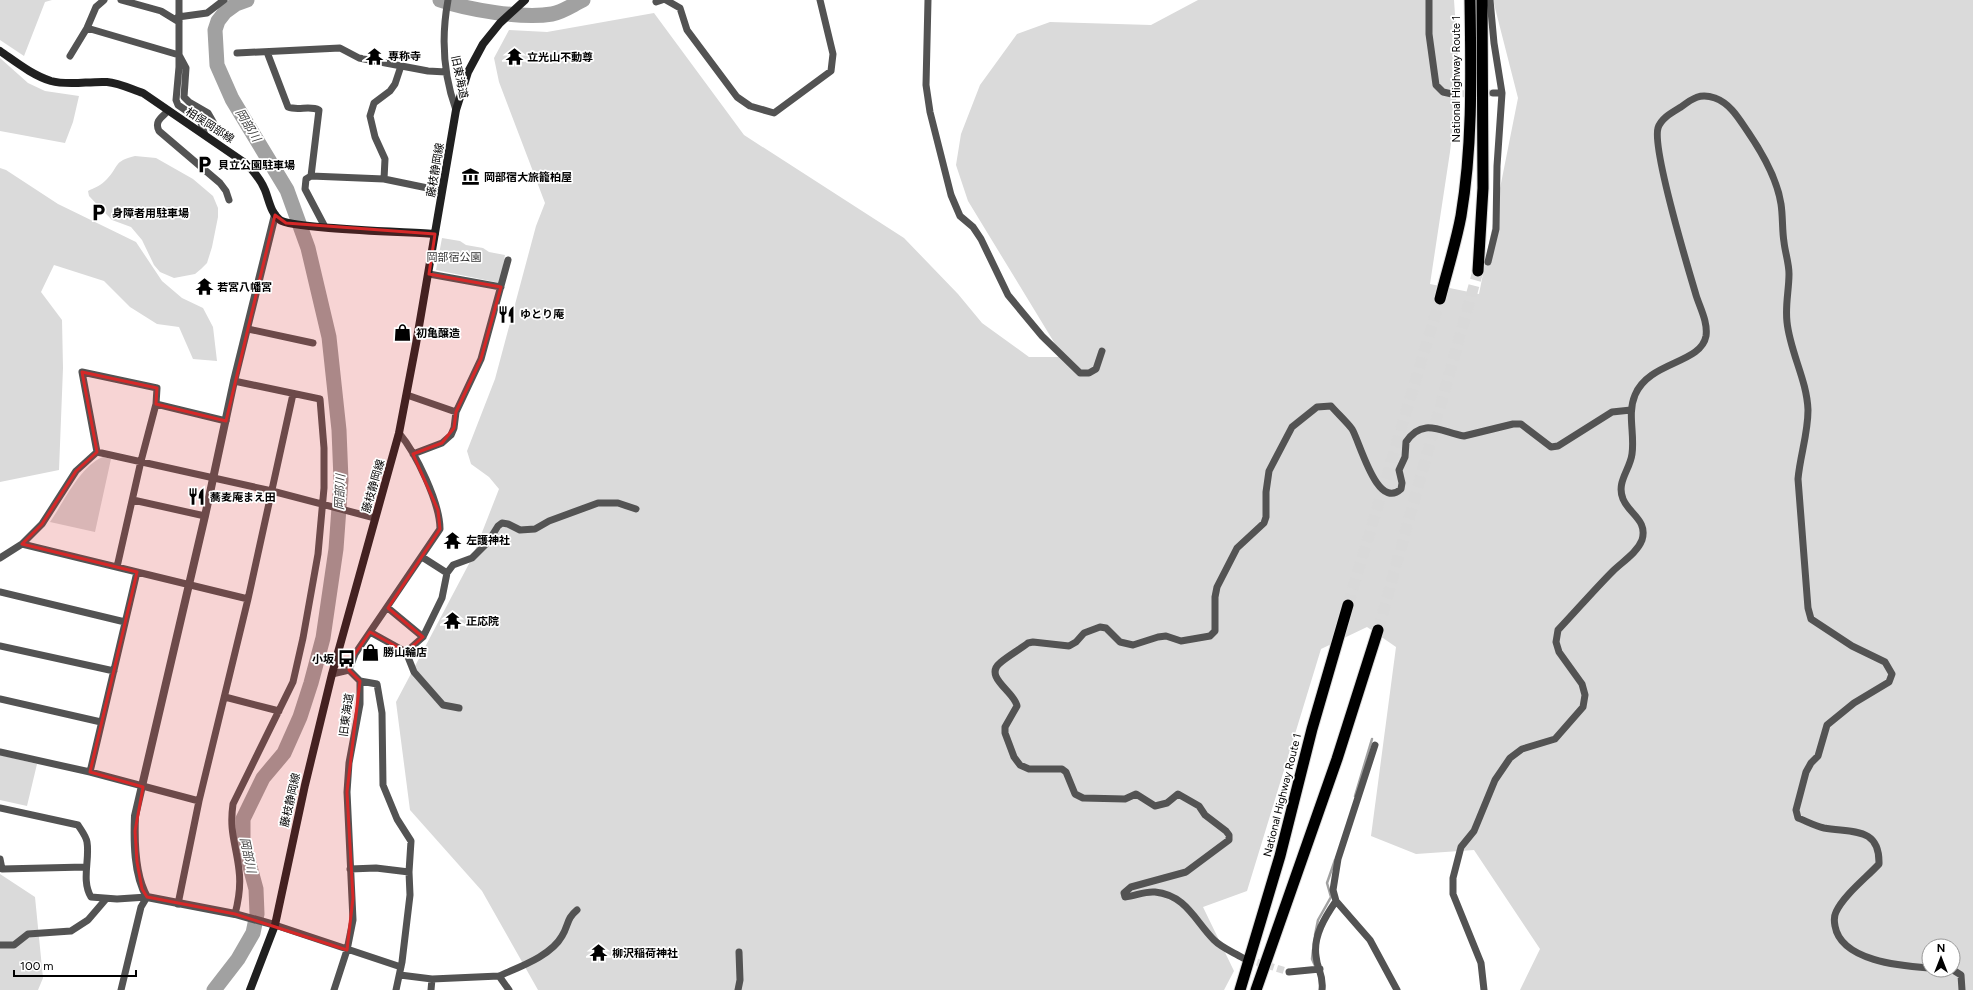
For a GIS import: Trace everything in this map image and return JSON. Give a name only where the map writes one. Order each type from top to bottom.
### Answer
[{"type":"highway","name":"National Highway Route 1","points":[[1440,298],[1460,217],[1470,143],[1470,0]]},
{"type":"highway","points":[[1478,271],[1484,188],[1482,0]]},
{"type":"highway","name":"National Highway Route 1","points":[[1240,990],[1280,856],[1312,729],[1348,605]]},
{"type":"highway","points":[[1256,990],[1337,759],[1378,630]]},
{"type":"main road","name":"藤枝静岡線","points":[[250,990],[274,925],[305,785],[332,674],[399,433],[429,274],[456,110],[474,58],[500,23],[523,2]]},
{"type":"main road","name":"相俣岡部線","points":[[0,51],[33,74],[52,81],[72,83],[107,82],[125,86],[142,94],[248,165],[257,175],[265,189],[274,215]]},
{"type":"main road","points":[[274,215],[286,223],[435,234]]},
{"type":"street","points":[[70,56],[87,28],[96,7],[104,0]]},
{"type":"street","points":[[121,0],[161,11],[179,20],[207,13],[224,0]]},
{"type":"street","points":[[179,0],[179,56],[176,100],[178,105],[200,120],[205,135]]},
{"type":"street","name":"旧東海道","points":[[448,0],[443,46],[446,72],[456,110]]},
{"type":"street","points":[[666,0],[680,8],[687,30],[737,97],[750,106],[774,113],[831,71],[833,54],[820,0]]},
{"type":"street","points":[[928,0],[926,84],[930,112],[951,195],[960,216],[973,227],[981,239],[1008,295],[1042,336],[1080,373],[1089,373],[1096,369],[1102,351]]},
{"type":"street","points":[[1429,0],[1430,34],[1436,85],[1443,92],[1452,94]]},
{"type":"street","points":[[1488,262],[1496,229],[1497,166],[1502,93],[1494,43],[1490,0]]},
{"type":"street","points":[[87,28],[179,56],[186,68],[184,97],[189,102],[208,113],[216,127]]},
{"type":"street","points":[[237,53],[340,48],[359,58],[428,71],[446,72]]},
{"type":"street","points":[[267,52],[288,107],[293,109],[315,108],[319,110],[311,176]]},
{"type":"street","points":[[384,179],[385,159],[371,128],[371,108],[374,103],[390,91],[395,84],[400,66]]},
{"type":"street","points":[[1493,94],[1502,93]]},
{"type":"street","points":[[1484,990],[1481,963],[1453,894],[1453,878],[1456,862],[1461,848],[1474,831],[1495,780],[1510,758],[1522,750],[1554,739],[1584,707],[1585,695],[1582,684],[1559,652],[1556,642],[1558,630],[1612,571],[1639,546],[1643,537],[1642,524],[1623,502],[1620,489],[1632,457],[1631,410],[1635,395],[1643,381],[1653,372],[1691,356],[1702,347],[1706,337],[1704,316],[1675,221],[1657,142],[1658,127],[1665,118],[1695,97],[1706,95],[1720,100],[1733,110],[1752,138],[1773,176],[1781,204],[1784,243],[1790,272],[1786,304],[1787,324],[1808,407],[1808,428],[1800,462],[1798,479],[1808,608],[1811,618],[1852,646],[1885,662],[1892,674],[1889,682],[1854,704],[1827,725],[1818,756],[1811,763],[1806,772],[1796,810],[1798,818],[1822,827],[1862,833],[1873,840],[1879,852],[1879,864],[1842,902],[1836,912],[1834,921],[1836,934],[1845,944],[1875,960],[1898,965],[1921,967]]},
{"type":"street","points":[[168,111],[158,122],[157,127],[159,131],[220,183],[226,191],[229,200]]},
{"type":"street","points":[[325,227],[306,189],[306,179],[311,176],[384,179],[442,191]]},
{"type":"street","points":[[147,897],[142,889],[137,862],[135,816],[214,478],[234,380],[248,329],[274,215]]},
{"type":"street","points":[[414,454],[447,439],[454,428],[456,412],[481,360],[508,260]]},
{"type":"street","points":[[429,274],[501,287]]},
{"type":"street","points":[[248,329],[313,343]]},
{"type":"street","points":[[97,452],[82,372],[158,388],[156,404],[141,461],[117,567]]},
{"type":"street","points":[[234,380],[320,399],[324,448],[324,488],[321,503],[318,554],[303,638],[293,682],[233,804],[230,822],[239,870],[239,890],[235,914]]},
{"type":"street","points":[[178,904],[199,801],[248,599],[293,394]]},
{"type":"street","points":[[407,395],[456,412]]},
{"type":"street","points":[[156,404],[226,421]]},
{"type":"street","points":[[1243,958],[1214,941],[1187,906],[1180,901],[1157,892],[1146,891],[1125,897],[1124,893],[1131,887],[1186,872],[1230,840],[1229,835],[1205,815],[1199,806],[1178,794],[1167,803],[1155,806],[1136,794],[1124,799],[1083,798],[1075,794],[1066,772],[1062,769],[1038,770],[1020,765],[1014,757],[1005,733],[1005,727],[1017,706],[1016,700],[997,680],[994,674],[995,668],[999,663],[1028,643],[1033,642],[1069,646],[1076,642],[1084,633],[1100,627],[1106,628],[1120,642],[1133,645],[1166,636],[1181,641],[1210,636],[1214,631],[1215,597],[1217,587],[1237,548],[1264,523],[1266,517],[1267,481],[1269,471],[1292,427],[1310,411],[1317,407],[1331,406],[1352,430],[1379,486],[1386,494],[1392,494],[1401,489],[1402,483],[1399,470],[1405,457],[1406,442],[1409,437],[1417,431],[1428,428],[1440,428],[1456,435],[1464,436],[1513,424],[1521,424],[1551,447],[1558,446],[1612,412],[1631,410]]},
{"type":"street","points":[[332,674],[349,670],[355,654],[438,535],[440,529],[440,517],[414,454],[399,433]]},
{"type":"street","points":[[97,452],[272,491],[375,518]]},
{"type":"street","points":[[0,558],[22,544],[42,524],[76,471],[97,452]]},
{"type":"street","points":[[133,500],[205,516]]},
{"type":"street","points":[[406,652],[423,637],[442,598],[447,573],[453,565],[472,558],[488,542],[498,526],[502,523],[520,530],[535,529],[549,521],[598,503],[618,503],[636,509]]},
{"type":"street","points":[[22,544],[248,599]]},
{"type":"street","points":[[422,557],[447,573]]},
{"type":"street","points":[[90,772],[137,572]]},
{"type":"street","points":[[0,592],[125,622]]},
{"type":"street","points":[[388,608],[423,637]]},
{"type":"street","points":[[370,632],[406,652],[414,672],[443,705],[459,708]]},
{"type":"street","points":[[0,646],[114,672]]},
{"type":"street","name":"旧東海道","points":[[334,990],[347,950],[353,920],[347,792],[349,763],[360,704],[360,681],[349,670]]},
{"type":"street","points":[[360,681],[377,684],[382,713],[383,785],[397,819],[411,841],[409,872],[410,895],[400,975],[396,990]]},
{"type":"street","points":[[225,697],[279,711]]},
{"type":"street","points":[[0,699],[101,722]]},
{"type":"street","points":[[1375,745],[1338,859],[1332,890],[1336,901],[1370,940],[1397,990]]},
{"type":"street","points":[[0,752],[90,772],[199,801]]},
{"type":"street","points":[[0,808],[78,825],[87,841],[87,890],[91,897],[106,899],[147,897],[235,914],[266,922],[401,967]]},
{"type":"street","points":[[0,859],[2,869],[86,867]]},
{"type":"street","points":[[350,868],[376,868],[409,872]]},
{"type":"street","points":[[121,990],[141,907],[147,897]]},
{"type":"street","points":[[0,945],[14,945],[28,934],[70,931],[88,920],[106,899]]},
{"type":"street","points":[[1322,990],[1323,981],[1316,958],[1315,948],[1325,918],[1336,901]]},
{"type":"street","points":[[400,975],[432,979],[499,976],[534,960],[552,948],[562,937],[570,916],[577,910]]},
{"type":"street","points":[[738,990],[740,980],[739,952]]},
{"type":"street","points":[[1289,972],[1320,969]]},
{"type":"street","points":[[1961,975],[1962,990]]},
{"type":"street","points":[[499,976],[509,990]]},
{"type":"street","points":[[431,990],[432,979]]},
{"type":"highlighted area","points":[[275,215],[286,223],[435,234],[429,274],[501,287],[481,359],[456,412],[454,428],[442,443],[413,454],[438,510],[440,529],[388,608],[423,637],[406,652],[370,632],[355,654],[349,670],[360,681],[347,792],[353,898],[347,950],[235,914],[147,897],[142,889],[137,862],[135,831],[143,787],[90,772],[137,572],[22,544],[42,524],[76,471],[97,452],[82,372],[157,388],[156,404],[226,421]]},
{"type":"green space","points":[[0,0],[52,0],[45,2],[24,56],[0,40]]},
{"type":"green space","points":[[1198,0],[1454,0],[1459,73],[1450,152],[1430,284],[1479,294],[1518,98],[1493,0],[1973,0],[1973,990],[1520,990],[1540,949],[1474,850],[1416,854],[1371,836],[1396,647],[1367,627],[1321,649],[1247,891],[1203,907],[1234,971],[1224,990],[538,990],[482,891],[410,810],[396,702],[472,558],[499,489],[489,477],[471,464],[467,451],[495,379],[536,226],[545,203],[499,82],[494,58],[509,30],[547,32],[654,13],[744,135],[904,238],[958,294],[982,323],[1029,357],[1063,357],[968,201],[956,165],[961,134],[980,85],[1017,34],[1050,22],[1151,25]]},
{"type":"green space","points":[[0,58],[28,83],[45,91],[79,96],[73,122],[65,143],[0,131]]},
{"type":"green space","points":[[135,156],[156,158],[193,179],[213,196],[218,208],[218,217],[212,247],[207,263],[195,274],[174,278],[160,272],[154,265],[142,240],[131,227],[112,220],[89,196],[88,191],[105,181],[120,162]]},
{"type":"green space","points":[[0,168],[6,170],[58,204],[136,242],[162,281],[182,298],[203,308],[213,327],[217,361],[193,359],[179,327],[157,324],[130,307],[104,281],[54,265],[41,292],[62,320],[63,368],[59,470],[0,482]]},
{"type":"green space","name":"岡部宿公園","points":[[442,238],[460,241],[466,245],[483,248],[489,252],[505,255],[500,283],[436,270]]},
{"type":"green space","points":[[103,457],[111,459],[95,532],[50,522],[80,476],[87,468]]},
{"type":"green space","points":[[0,755],[37,764],[27,806],[0,800]]},
{"type":"green space","points":[[0,874],[35,897],[43,978],[38,990],[0,990]]},
{"type":"waterway","name":"岡部川","points":[[214,990],[238,959],[253,933],[257,914],[256,889],[243,841],[243,819],[263,778],[284,753],[300,717],[311,683],[323,638],[336,549],[341,480],[339,430],[329,337],[308,248],[287,190],[232,99],[217,65],[215,30],[218,21],[225,12],[236,4],[247,0]]},
{"type":"waterway","name":"岡部川","points":[[440,0],[496,13],[526,15],[556,13],[583,0]]},
{"type":"waterway","points":[[1355,796],[1372,739]]},
{"type":"waterway","points":[[1315,935],[1318,920],[1331,897],[1327,883],[1335,860]]},
{"type":"waterway","points":[[1313,950],[1312,959],[1316,968]]},
{"type":"tunnel","points":[[1452,94],[1493,93]]},
{"type":"tunnel","points":[[1378,630],[1478,271]]},
{"type":"tunnel","points":[[1348,605],[1440,299]]},
{"type":"tunnel","points":[[1247,959],[1289,972]]},
{"type":"place","name":"専称寺","points":[[375,56]]},
{"type":"place","name":"立光山不動尊","points":[[514,57]]},
{"type":"place","name":"貝立公園駐車場","points":[[205,165]]},
{"type":"place","name":"岡部宿大旅籠柏屋","points":[[471,177]]},
{"type":"place","name":"身障者用駐車場","points":[[99,213]]},
{"type":"place","name":"若宮八幡宮","points":[[204,287]]},
{"type":"place","name":"ゆとり庵","points":[[507,314]]},
{"type":"place","name":"初亀醸造","points":[[403,333]]},
{"type":"place","name":"蕎麦庵まえ田","points":[[197,497]]},
{"type":"place","name":"左護神社","points":[[453,540]]},
{"type":"place","name":"正応院","points":[[453,621]]},
{"type":"place","name":"勝山輪店","points":[[370,652]]},
{"type":"place","name":"小坂","points":[[347,659]]},
{"type":"place","name":"柳沢稲荷神社","points":[[599,953]]}]
